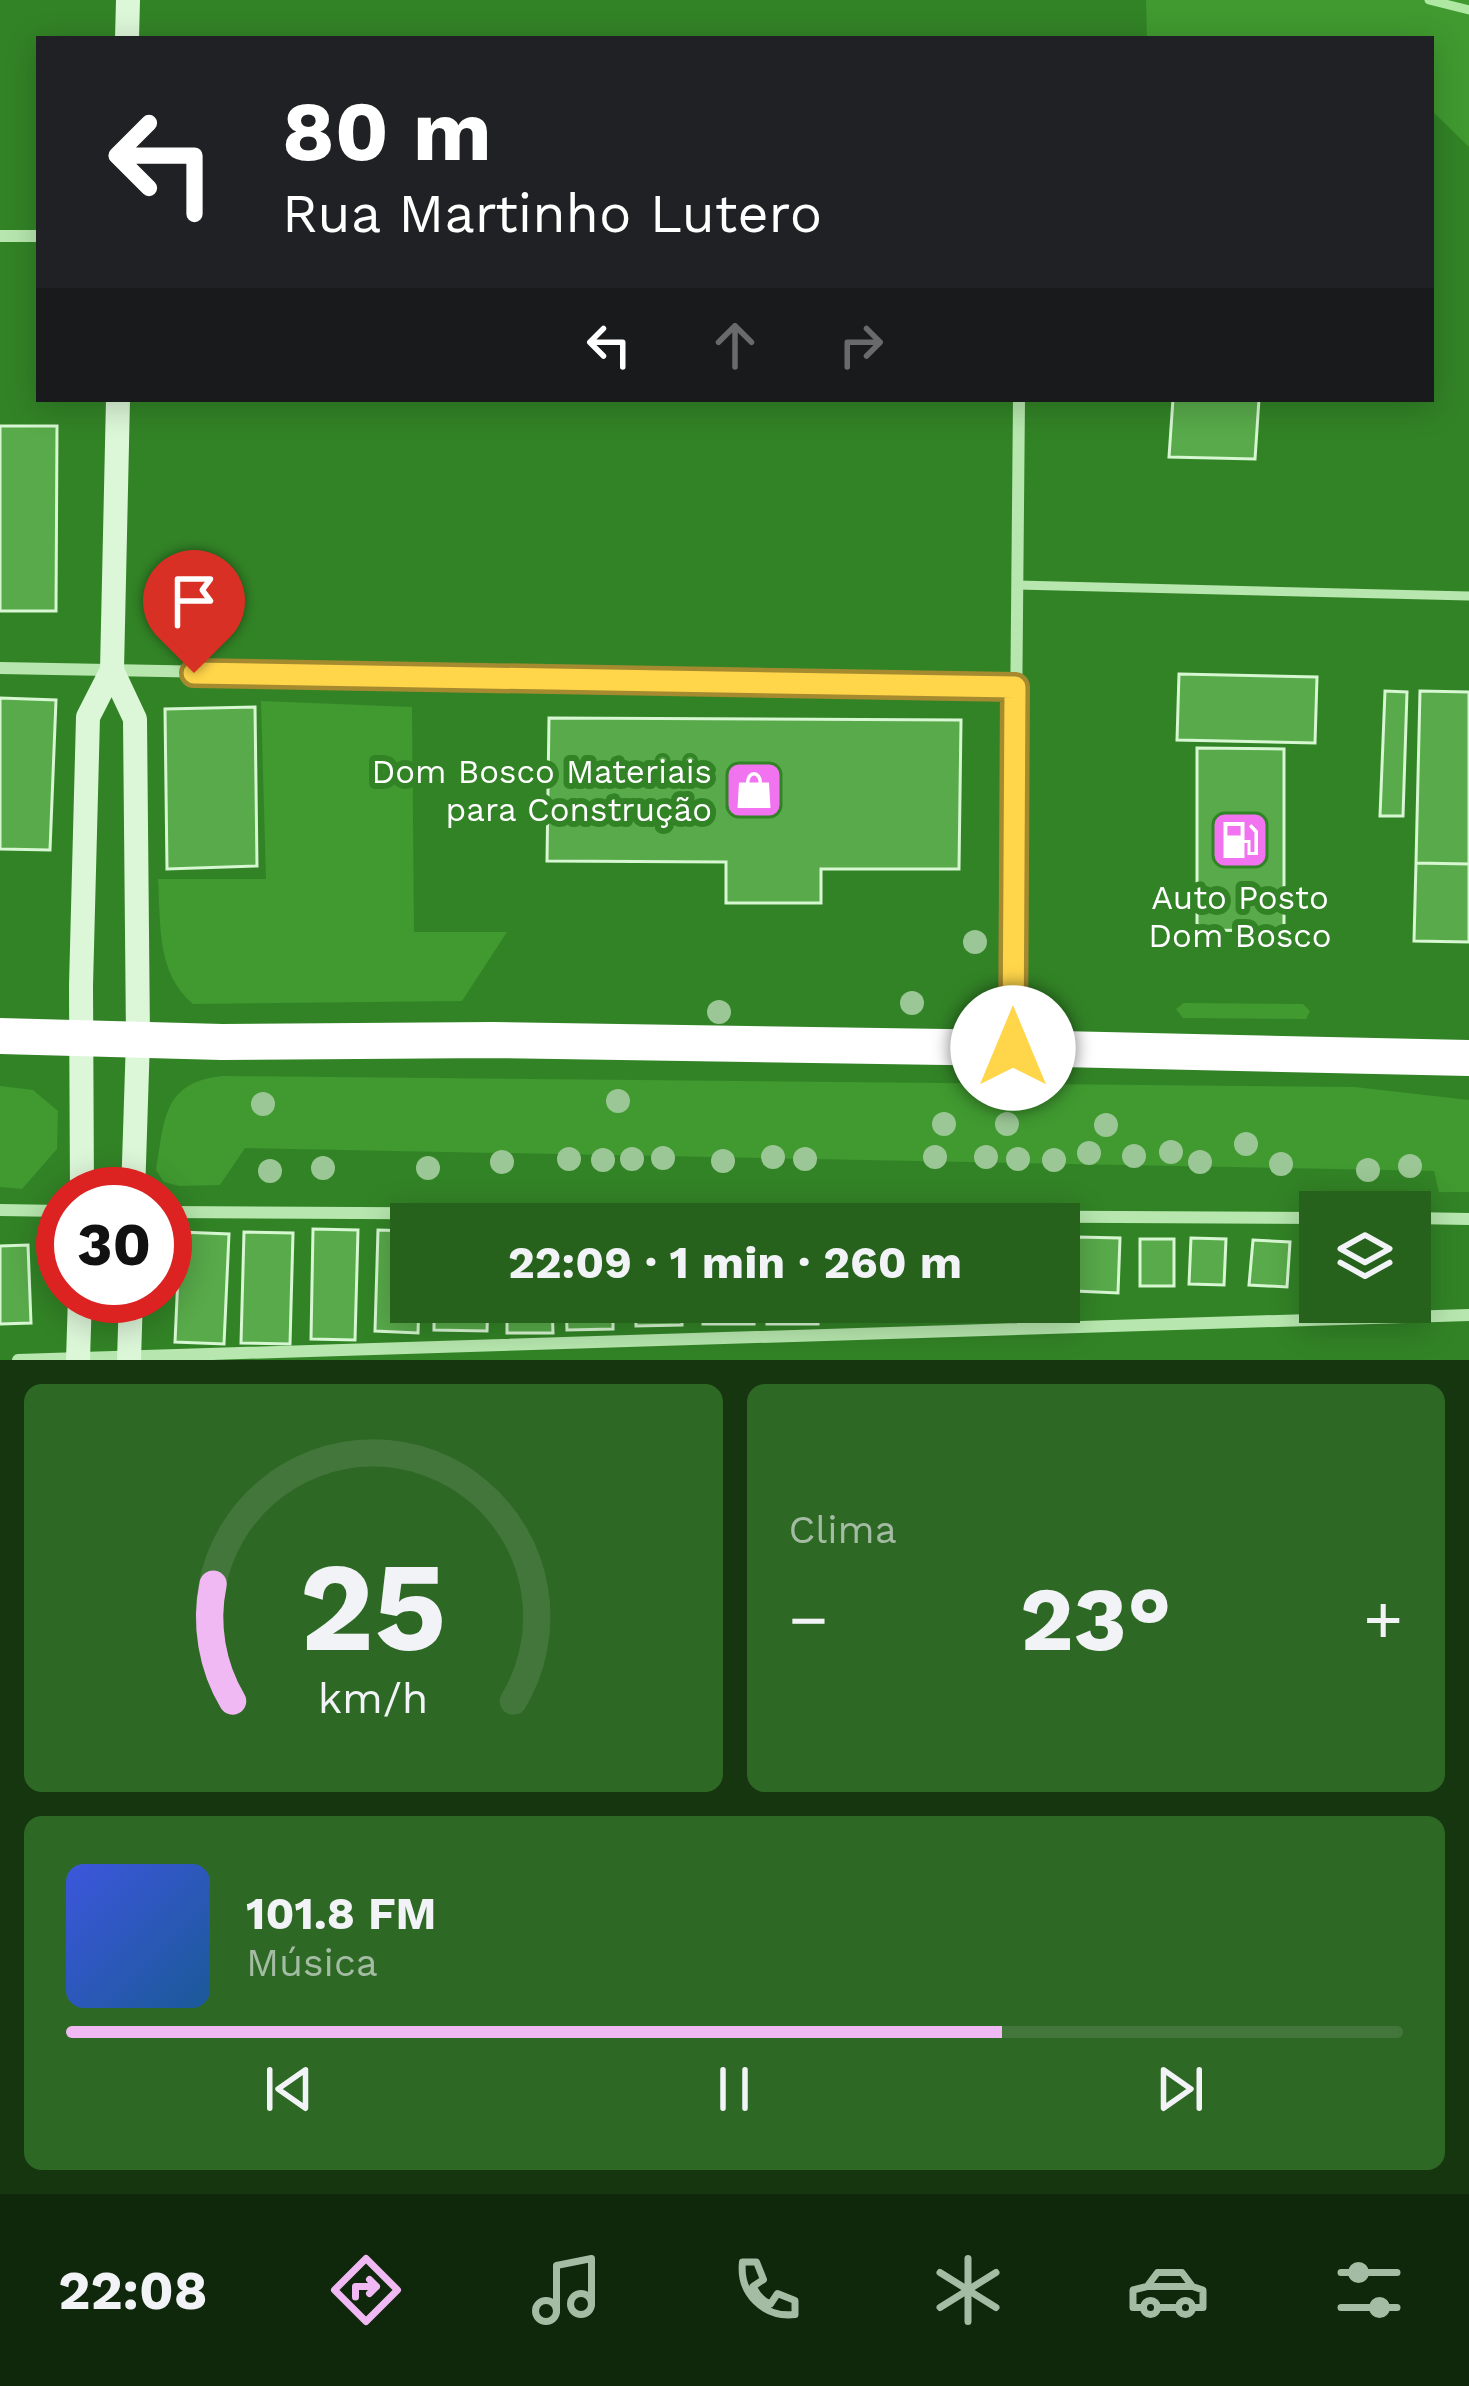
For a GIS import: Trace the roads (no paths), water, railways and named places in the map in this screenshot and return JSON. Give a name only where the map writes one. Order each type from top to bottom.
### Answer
[{"type":"highway","points":[[0,1036],[1469,1058]]},
{"type":"main road","points":[[127,36],[128,0]]},
{"type":"main road","points":[[82,1167],[88,717],[112,670],[118,402]]},
{"type":"main road","points":[[112,670],[135,719],[138,1039],[134,1167]]},
{"type":"main road","points":[[78,1358],[79,1323]]},
{"type":"main road","points":[[129,1358],[130,1323]]},
{"type":"street","points":[[0,236],[36,236]]},
{"type":"street","points":[[1013,1048],[1019,402]]},
{"type":"street","points":[[0,668],[1015,687]]},
{"type":"street","points":[[0,1210],[36,1211]]},
{"type":"street","points":[[192,1212],[1299,1218]]},
{"type":"street","points":[[1431,1218],[1469,1219]]},
{"type":"street","points":[[18,1360],[1469,1315]]},
{"type":"lane","points":[[1017,585],[1469,596]]},
{"type":"waterway","points":[[1429,0],[1469,10]]},
{"type":"place","name":"Dom Bosco Materiais para Construção","points":[[754,790]]},
{"type":"place","name":"Auto Posto Dom Bosco","points":[[1240,840]]}]
